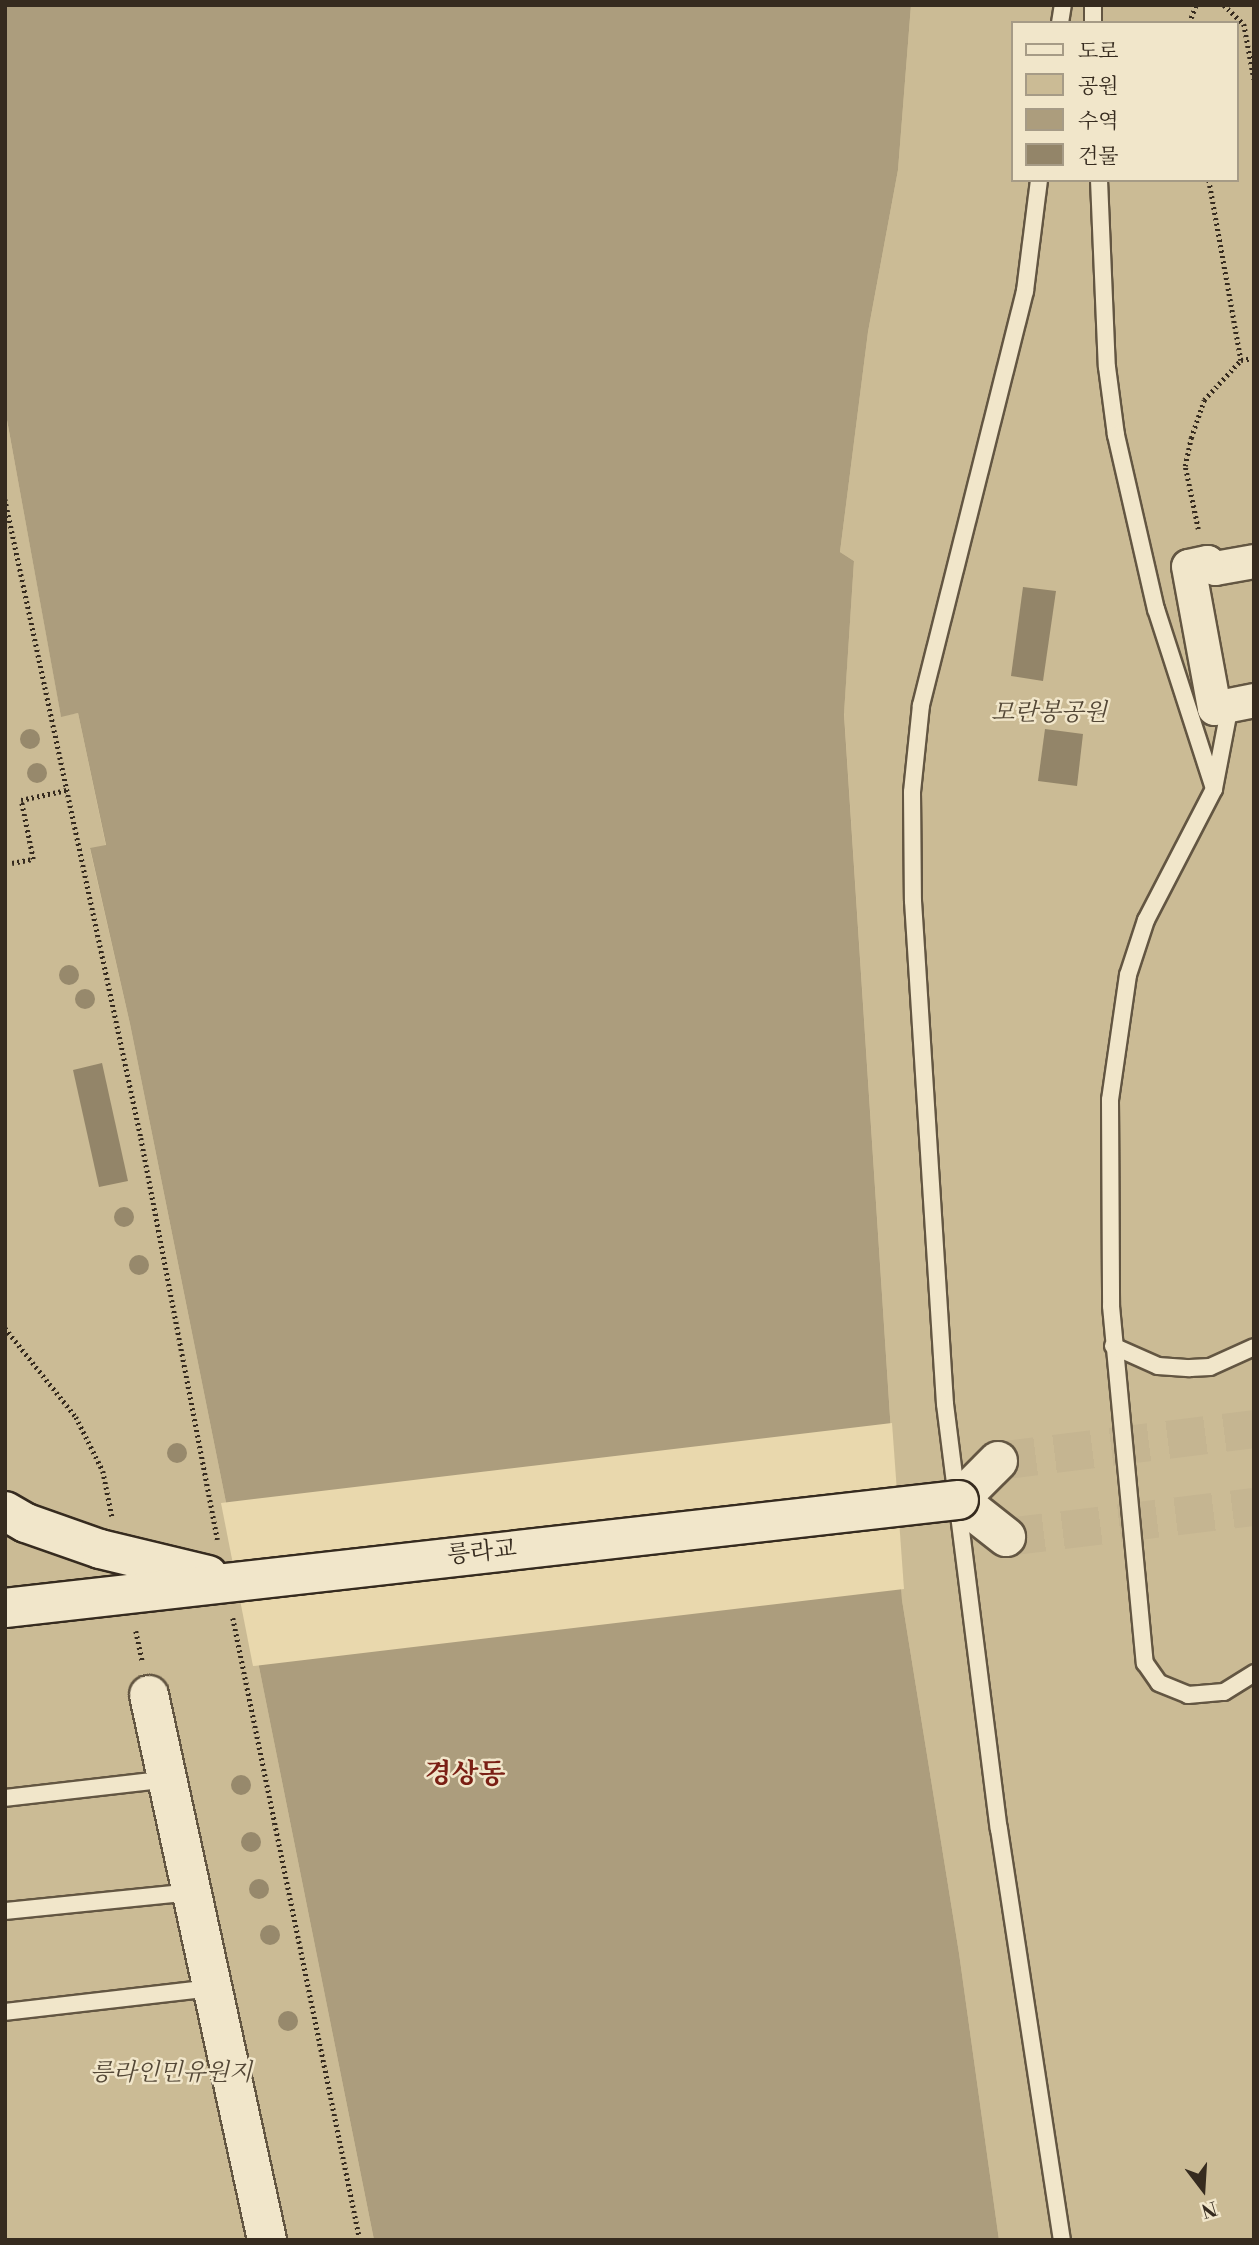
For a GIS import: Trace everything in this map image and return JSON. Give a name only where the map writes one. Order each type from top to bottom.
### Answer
[{"type":"main road","points":[[998,1461],[959,1500],[1006,1537]]},
{"type":"main road","name":"릉라교","points":[[5,1608],[959,1500]]},
{"type":"main road","points":[[5,1511],[100,1549],[227,1581]]},
{"type":"main road","points":[[149,1695],[267,2240]]},
{"type":"street","points":[[1242,702],[1214,708],[1188,566],[1207,562],[1215,568],[1254,561]]},
{"type":"lane","points":[[1039,182],[1025,291],[921,705],[912,792],[913,888],[945,1404],[999,1829],[1062,2240]]},
{"type":"lane","points":[[1099,182],[1107,367],[1116,435],[1152,597],[1214,789]]},
{"type":"lane","points":[[1242,702],[1214,789],[1146,920],[1124,999],[1108,1155],[1113,1346],[1145,1663],[1159,1683],[1188,1695],[1224,1692],[1254,1673]]},
{"type":"lane","points":[[1113,1346],[1158,1366],[1190,1368],[1210,1367],[1254,1347]]},
{"type":"lane","points":[[5,1798],[168,1779]]},
{"type":"lane","points":[[5,1910],[192,1892]]},
{"type":"lane","points":[[5,2012],[213,1988]]},
{"type":"path","points":[[1224,5],[1244,24],[1254,79]]},
{"type":"path","points":[[1209,182],[1241,360]]},
{"type":"path","points":[[1207,562],[1185,466],[1204,400],[1241,360],[1254,358]]},
{"type":"path","points":[[5,499],[141,1138],[360,2240]]},
{"type":"path","points":[[12,863],[33,859],[21,800],[67,790]]},
{"type":"path","points":[[5,1328],[76,1417],[103,1471],[114,1524]]},
{"type":"path","points":[[133,1616],[149,1695]]},
{"type":"green space","name":"모란봉공원","points":[[911,5],[1254,5],[1254,2240],[999,2240],[959,1953],[902,1600],[844,713],[854,561],[840,552],[868,332],[898,170]]},
{"type":"green space","name":"릉라인민유원지","points":[[5,409],[61,716],[78,713],[106,846],[90,849],[130,1024],[374,2240],[5,2240]]},
{"type":"water","points":[[5,5],[911,5],[898,170],[868,332],[840,552],[854,561],[844,714],[902,1600],[959,1953],[999,2240],[374,2240],[130,1024],[90,848],[106,845],[78,713],[61,717],[5,409]]},
{"type":"pier","points":[[892,1423],[904,1589],[253,1666],[221,1503]]},
{"type":"building","points":[[1023,587],[1056,591],[1043,681],[1011,676]]},
{"type":"building","points":[[1045,729],[1083,734],[1077,786],[1038,781]]},
{"type":"building","points":[[102,1063],[128,1181],[99,1187],[73,1070]]},
{"type":"tunnel","points":[[998,1461],[1254,1429]]},
{"type":"tunnel","points":[[1006,1537],[1254,1507]]},
{"type":"district","name":"경상동","points":[[465,1775]]}]
